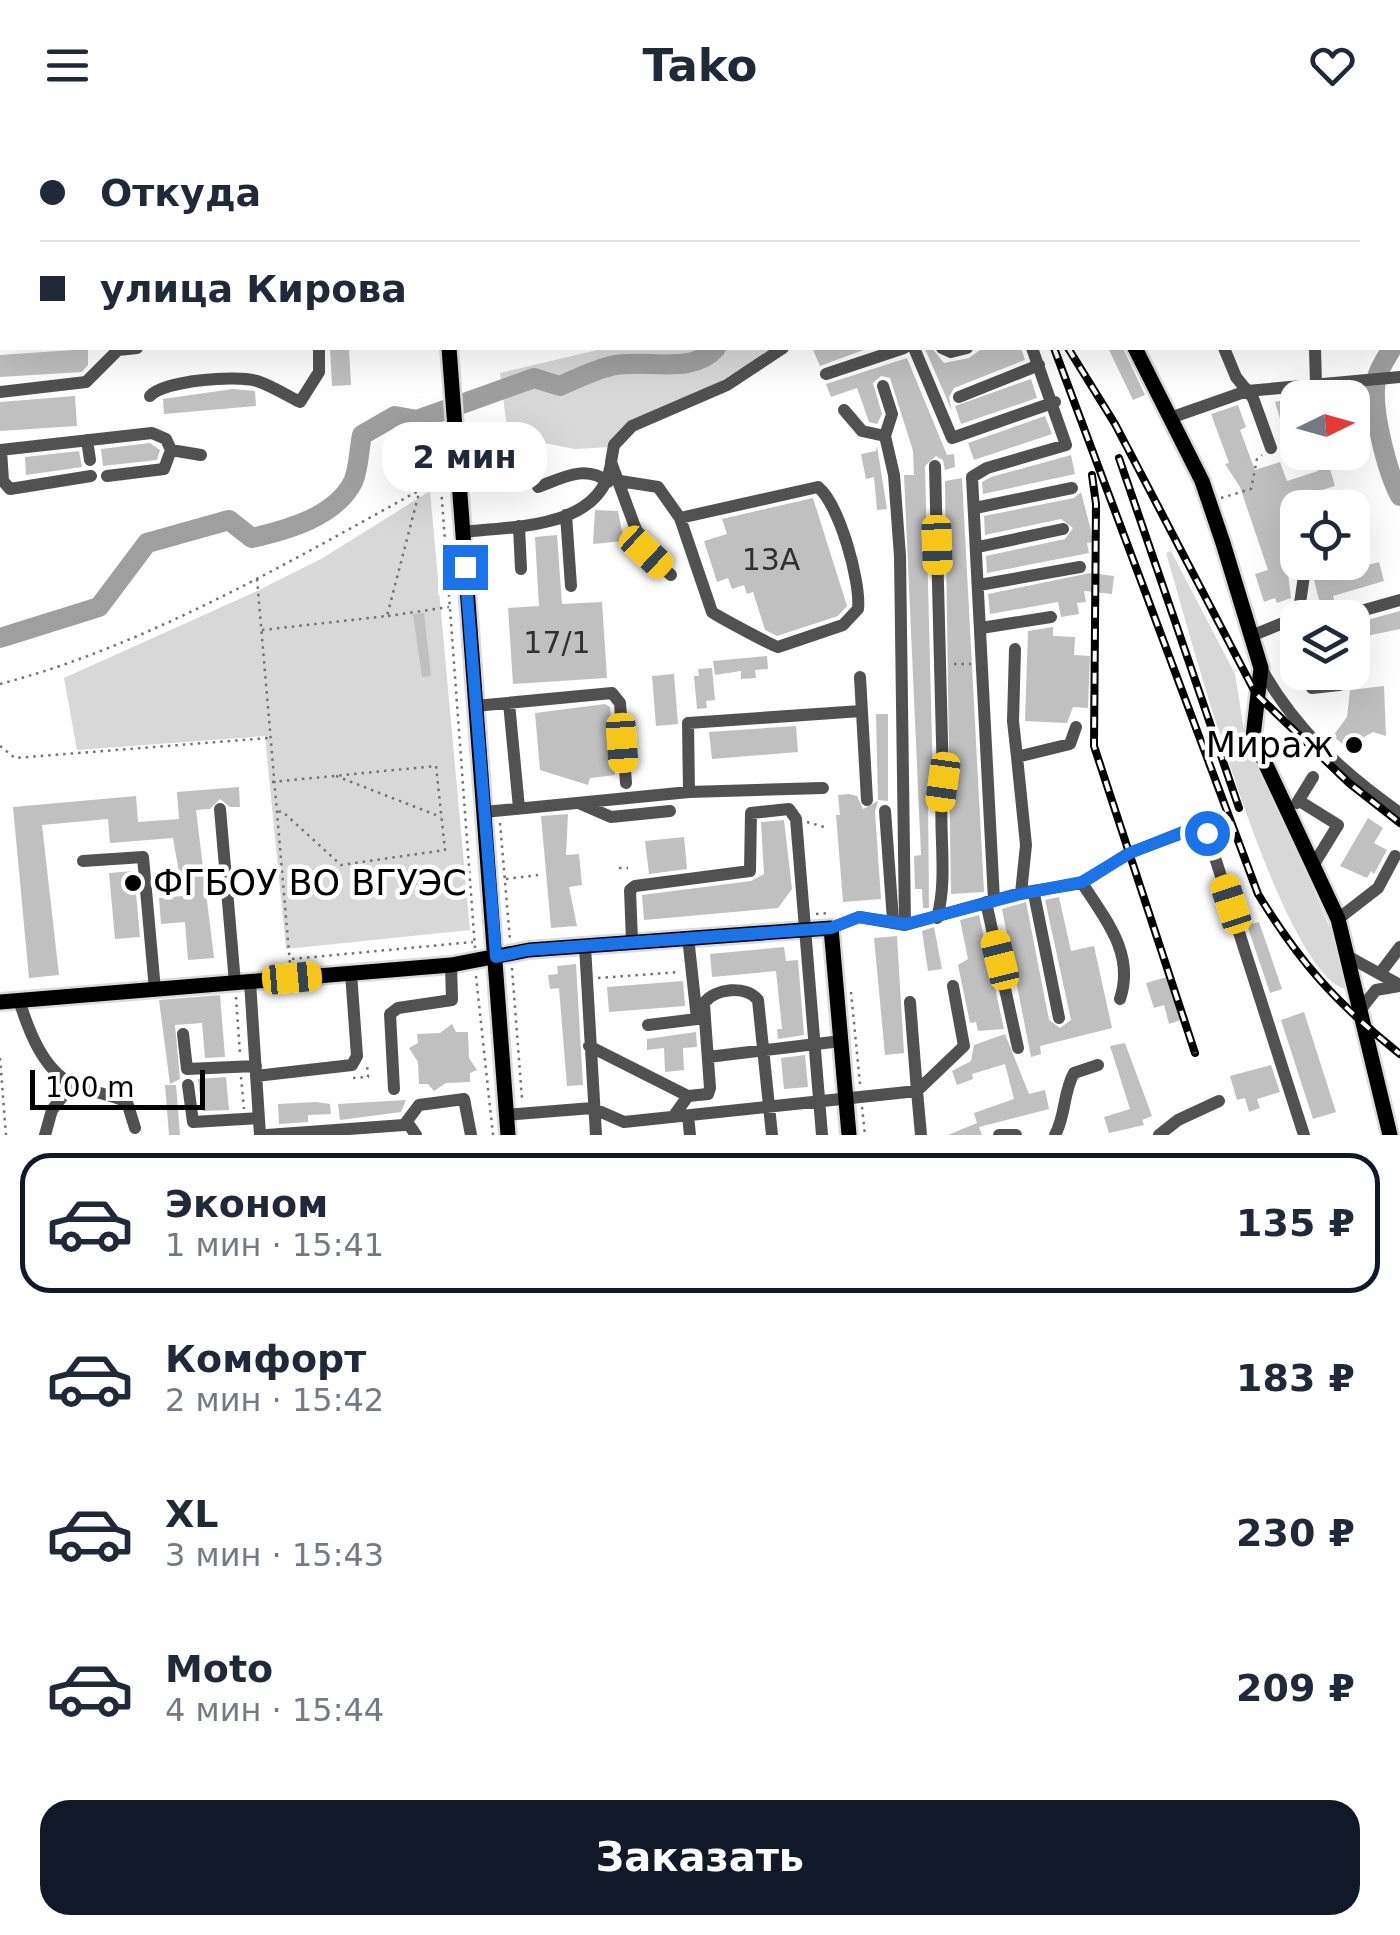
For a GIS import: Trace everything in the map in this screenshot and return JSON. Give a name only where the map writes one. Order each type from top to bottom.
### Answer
[{"type":"main road","points":[[1136,350],[1210,502],[1262,668],[1253,737],[1293,803],[1338,919],[1390,1135]]},
{"type":"main road","points":[[449,352],[508,1135]]},
{"type":"main road","points":[[0,1002],[450,965],[585,946],[831,928],[841,1041],[854,1097],[849,1135]]},
{"type":"street","points":[[0,392],[86,382],[118,350]]},
{"type":"street","points":[[150,396],[162,387],[241,379],[257,381],[300,402],[319,372],[319,350]]},
{"type":"street","points":[[671,574],[646,552],[614,482],[614,445],[632,426],[727,384],[780,350]]},
{"type":"street","points":[[826,374],[898,350]]},
{"type":"street","points":[[915,350],[952,438],[1055,402]]},
{"type":"street","points":[[1018,1048],[990,901],[978,547],[972,477],[976,472],[1066,445],[1055,402],[1033,350]]},
{"type":"street","points":[[1225,350],[1271,448]]},
{"type":"street","points":[[1314,350],[1316,380]]},
{"type":"street","points":[[959,397],[1039,365]]},
{"type":"street","points":[[1356,380],[1400,377]]},
{"type":"street","points":[[884,386],[892,414],[885,436],[894,475],[900,556],[899,922]]},
{"type":"street","points":[[1170,418],[1247,391],[1280,388]]},
{"type":"street","points":[[844,410],[862,431],[885,436]]},
{"type":"street","points":[[91,476],[10,489],[3,481],[0,450],[152,433],[166,438],[172,450],[164,469],[107,476]]},
{"type":"street","points":[[87,440],[90,460]]},
{"type":"street","points":[[172,450],[201,455]]},
{"type":"street","points":[[935,466],[943,782],[938,816],[942,900],[937,918]]},
{"type":"street","points":[[538,488],[582,472],[614,482],[658,487],[680,518],[712,612],[744,626],[767,644],[778,647],[842,625],[858,609],[858,588],[833,504],[818,487],[680,518]]},
{"type":"street","points":[[463,532],[519,526],[566,515],[598,498],[614,482]]},
{"type":"street","points":[[975,508],[1072,488]]},
{"type":"street","points":[[566,515],[571,586]]},
{"type":"street","points":[[519,526],[521,569]]},
{"type":"street","points":[[978,547],[1064,529]]},
{"type":"street","points":[[979,585],[1080,567]]},
{"type":"street","points":[[1370,608],[1400,600]]},
{"type":"street","points":[[981,628],[1051,617]]},
{"type":"street","points":[[1251,636],[1280,625]]},
{"type":"street","points":[[1016,649],[1013,721],[1026,844],[1027,894],[1058,1018]]},
{"type":"street","points":[[1262,668],[1303,732],[1398,808]]},
{"type":"street","points":[[860,676],[867,800]]},
{"type":"street","points":[[474,706],[614,694],[620,704],[626,783]]},
{"type":"street","points":[[509,703],[519,808]]},
{"type":"street","points":[[689,792],[688,723],[862,712]]},
{"type":"street","points":[[1017,757],[1070,744],[1076,727]]},
{"type":"street","points":[[1313,777],[1293,803],[1338,825],[1314,864]]},
{"type":"street","points":[[484,812],[689,792],[823,788]]},
{"type":"street","points":[[579,803],[610,816],[670,811]]},
{"type":"street","points":[[632,942],[630,890],[635,886],[750,871],[751,813],[789,809],[796,819],[822,1135]]},
{"type":"street","points":[[220,810],[264,1135],[372,1131],[407,1122],[419,1104],[464,1099],[471,1135]]},
{"type":"street","points":[[885,810],[899,922]]},
{"type":"street","points":[[831,928],[859,917],[899,922],[937,918],[990,901],[1082,882],[1144,847],[1199,828],[1207,833],[1304,1135]]},
{"type":"street","points":[[1338,919],[1378,888],[1395,856]]},
{"type":"street","points":[[83,860],[143,857],[155,990]]},
{"type":"street","points":[[1082,882],[1124,956],[1127,972],[1120,999]]},
{"type":"street","points":[[589,1046],[688,1096],[708,1094],[708,1058],[690,971],[688,938]]},
{"type":"street","points":[[585,946],[596,1135]]},
{"type":"street","points":[[1381,972],[1400,947]]},
{"type":"street","points":[[1349,956],[1399,985]]},
{"type":"street","points":[[394,1089],[390,1014],[398,1008],[452,1000],[450,965]]},
{"type":"street","points":[[183,1034],[188,1069],[256,1071],[352,1065],[357,1056],[351,973]]},
{"type":"street","points":[[1360,1010],[1376,990],[1399,985]]},
{"type":"street","points":[[506,1115],[592,1108],[624,1122],[917,1091],[964,1046],[953,986]]},
{"type":"street","points":[[701,1019],[708,996],[717,992],[754,993],[772,1135]]},
{"type":"street","points":[[19,1000],[39,1049],[72,1084],[127,1102],[136,1128]]},
{"type":"street","points":[[910,1002],[922,1135]]},
{"type":"street","points":[[648,1025],[701,1019]]},
{"type":"street","points":[[708,1058],[841,1041]]},
{"type":"street","points":[[1055,1135],[1064,1119],[1068,1083],[1074,1072],[1098,1065]]},
{"type":"street","points":[[45,1135],[52,1110],[72,1084]]},
{"type":"street","points":[[188,1086],[193,1122],[259,1118]]},
{"type":"street","points":[[673,1117],[688,1096]]},
{"type":"street","points":[[1159,1135],[1178,1120],[1219,1101]]},
{"type":"street","points":[[688,1116],[690,1135]]},
{"type":"street","points":[[407,1122],[416,1135]]},
{"type":"street","points":[[999,1135],[1016,1135]]},
{"type":"path","points":[[1210,502],[1251,489],[1257,459],[1271,448]]},
{"type":"path","points":[[0,684],[84,658],[256,577],[420,490],[441,487],[474,942],[493,1135]]},
{"type":"path","points":[[386,616],[420,490]]},
{"type":"path","points":[[256,577],[292,978]]},
{"type":"path","points":[[261,630],[449,606]]},
{"type":"path","points":[[0,746],[16,758],[268,738]]},
{"type":"path","points":[[272,782],[436,766],[446,848],[442,852],[341,865],[283,812],[275,812]]},
{"type":"path","points":[[335,776],[442,818]]},
{"type":"path","points":[[796,819],[824,827]]},
{"type":"path","points":[[619,868],[628,868]]},
{"type":"path","points":[[505,879],[538,875]]},
{"type":"path","points":[[289,959],[474,942]]},
{"type":"path","points":[[587,978],[690,971]]},
{"type":"path","points":[[850,980],[854,1097],[865,1135]]},
{"type":"path","points":[[0,1058],[6,1135]]},
{"type":"shaded area","points":[[598,350],[772,350],[698,395],[636,422],[611,447],[575,449],[508,436],[500,373]]},
{"type":"shaded area","points":[[430,491],[470,930],[286,949],[265,736],[77,750],[64,678],[321,559]]},
{"type":"shaded area","points":[[1171,551],[1235,674],[1244,730],[1330,928],[1347,979],[1345,989],[1319,968],[1292,923],[1265,862],[1194,649],[1166,553]]},
{"type":"building","points":[[88,350],[88,365],[82,372],[0,377],[0,355]]},
{"type":"building","points":[[330,350],[349,350],[351,385],[332,386]]},
{"type":"building","points":[[813,350],[864,350],[820,366]]},
{"type":"building","points":[[925,350],[934,350],[944,363],[969,358],[980,350],[1022,350],[1025,360],[954,388],[949,397],[952,411]]},
{"type":"building","points":[[1109,350],[1124,350],[1145,395],[1133,400]]},
{"type":"building","points":[[907,358],[947,455],[954,454],[955,467],[945,470],[943,460],[936,456],[925,466],[933,781],[928,796],[929,908],[923,908],[922,889],[915,889],[914,856],[921,855],[904,475],[914,475],[913,451],[890,378],[881,376],[873,383],[882,414],[877,424],[869,422],[857,388],[831,397],[826,384]]},
{"type":"building","points":[[1031,379],[1037,398],[961,424],[955,406]]},
{"type":"building","points":[[233,389],[255,391],[256,406],[164,414],[163,399]]},
{"type":"building","points":[[75,396],[77,426],[0,431],[0,402]]},
{"type":"building","points":[[1238,405],[1246,427],[1240,430],[1255,470],[1280,462],[1287,481],[1318,470],[1330,470],[1335,486],[1322,490],[1280,490],[1280,580],[1289,580],[1291,598],[1264,602],[1255,574],[1268,570],[1240,487],[1225,464],[1229,463],[1211,414]]},
{"type":"building","points":[[1045,416],[1052,434],[974,460],[968,443]]},
{"type":"building","points":[[150,443],[160,450],[157,460],[103,466],[101,449]]},
{"type":"building","points":[[877,446],[887,509],[877,510],[874,477],[866,479],[861,454],[876,451]]},
{"type":"building","points":[[79,451],[82,467],[26,475],[25,457]]},
{"type":"building","points":[[1071,455],[1075,474],[983,494],[982,482],[991,477]]},
{"type":"building","points":[[962,478],[984,892],[951,894],[945,481]]},
{"type":"building","points":[[1081,492],[1094,542],[1087,543],[1089,553],[987,573],[986,556],[1065,539],[1073,528],[1061,519],[985,535],[984,516],[1074,498]]},
{"type":"building","points":[[813,498],[847,606],[838,616],[777,636],[765,630],[753,592],[747,594],[744,585],[732,589],[728,578],[717,582],[704,541],[727,534],[722,519]]},
{"type":"building","points":[[595,510],[618,511],[624,541],[593,544]]},
{"type":"building","points":[[557,535],[562,604],[602,602],[607,678],[513,684],[508,608],[539,606],[535,537]]},
{"type":"building","points":[[1379,562],[1384,581],[1333,596],[1334,600],[1319,600],[1314,580],[1370,580],[1370,564]]},
{"type":"building","points":[[1090,573],[1114,576],[1112,594],[1084,591],[1086,602],[1077,603],[1079,614],[1061,617],[1058,602],[990,614],[988,594]]},
{"type":"building","points":[[1400,611],[1400,629],[1370,635],[1370,619]]},
{"type":"building","points":[[424,613],[431,676],[422,677],[413,614]]},
{"type":"building","points":[[1053,627],[1053,636],[1075,637],[1074,655],[1090,656],[1088,708],[1073,707],[1067,723],[1025,721],[1028,631]]},
{"type":"building","points":[[767,656],[768,669],[755,670],[756,678],[741,679],[741,671],[715,675],[713,661]]},
{"type":"building","points":[[712,668],[715,700],[706,701],[707,708],[697,709],[694,676],[699,676],[698,669]]},
{"type":"building","points":[[674,674],[678,724],[656,726],[652,676]]},
{"type":"building","points":[[1384,686],[1386,736],[1373,732],[1346,747],[1333,736],[1347,717],[1350,690]]},
{"type":"building","points":[[605,704],[610,707],[615,775],[590,778],[588,785],[540,770],[535,713]]},
{"type":"building","points":[[876,714],[888,714],[888,801],[878,800]]},
{"type":"building","points":[[796,726],[798,752],[712,759],[709,732]]},
{"type":"building","points":[[239,787],[240,807],[230,807],[220,799],[210,809],[196,810],[214,958],[188,960],[185,922],[161,924],[159,898],[183,896],[173,838],[110,843],[108,819],[42,825],[59,975],[29,978],[13,807],[136,796],[138,822],[179,819],[177,792]]},
{"type":"building","points":[[838,795],[857,796],[863,809],[878,801],[875,812],[881,899],[843,902],[836,815],[840,815]]},
{"type":"building","points":[[568,814],[566,855],[579,854],[582,885],[569,887],[577,926],[551,928],[541,816]]},
{"type":"building","points":[[1368,818],[1383,828],[1374,843],[1387,850],[1374,874],[1371,871],[1367,878],[1340,866]]},
{"type":"building","points":[[784,820],[792,889],[778,908],[644,920],[642,895],[751,881],[764,874],[761,822]]},
{"type":"building","points":[[684,837],[687,869],[649,874],[645,841]]},
{"type":"building","points":[[134,871],[140,937],[115,939],[109,873]]},
{"type":"building","points":[[1059,897],[1071,951],[1094,946],[1112,1028],[1040,1046],[1041,1054],[1031,1057],[1002,909],[1026,902],[1049,1020],[1060,1028],[1071,1020],[1045,900]]},
{"type":"building","points":[[979,915],[1004,1029],[978,1031],[976,1022],[970,1023],[958,965],[968,959],[960,920]]},
{"type":"building","points":[[1259,922],[1282,989],[1270,993],[1247,925]]},
{"type":"building","points":[[934,927],[942,969],[928,971],[922,931]]},
{"type":"building","points":[[897,936],[904,1053],[885,1055],[874,938]]},
{"type":"building","points":[[784,947],[786,961],[798,960],[804,1035],[778,1039],[777,1029],[782,1029],[776,971],[712,977],[710,954]]},
{"type":"building","points":[[576,964],[583,1085],[567,1086],[559,988],[550,989],[548,975],[558,974],[557,966]]},
{"type":"building","points":[[1167,977],[1181,1020],[1169,1024],[1164,1005],[1154,1008],[1146,983]]},
{"type":"building","points":[[683,981],[685,1006],[609,1012],[607,987]]},
{"type":"building","points":[[220,995],[225,1057],[205,1058],[202,1023],[175,1025],[180,1079],[170,1084],[159,1000]]},
{"type":"building","points":[[1304,1012],[1336,1112],[1313,1119],[1281,1020]]},
{"type":"building","points":[[452,1024],[456,1032],[468,1032],[469,1058],[477,1070],[470,1073],[470,1082],[446,1083],[434,1091],[428,1084],[419,1084],[418,1062],[409,1048],[418,1043],[417,1034],[440,1033]]},
{"type":"building","points":[[696,1032],[697,1047],[683,1048],[684,1070],[665,1072],[664,1048],[647,1050],[647,1039]]},
{"type":"building","points":[[1005,1034],[1029,1094],[1045,1090],[1049,1109],[979,1127],[982,1135],[948,1135],[977,1123],[974,1113],[1014,1099],[1005,1064],[972,1074],[973,1079],[957,1085],[952,1071],[971,1061],[974,1045]]},
{"type":"building","points":[[1125,1043],[1152,1116],[1142,1120],[1144,1125],[1109,1133],[1104,1117],[1130,1109],[1110,1046]]},
{"type":"building","points":[[805,1055],[808,1087],[784,1089],[781,1058]]},
{"type":"building","points":[[1271,1065],[1280,1092],[1257,1099],[1260,1108],[1249,1112],[1245,1098],[1237,1100],[1230,1076]]},
{"type":"building","points":[[226,1077],[229,1110],[202,1111],[198,1079]]},
{"type":"building","points":[[165,1085],[176,1085],[180,1135],[169,1135]]},
{"type":"building","points":[[406,1100],[401,1112],[340,1120],[338,1104]]},
{"type":"building","points":[[278,1104],[330,1104],[331,1114],[308,1115],[308,1122],[279,1124]]},
{"type":"waterway","points":[[0,638],[99,607],[147,543],[229,520],[252,538],[295,526],[322,513],[353,482],[362,435],[395,416],[417,420],[534,378],[560,386],[611,366],[694,362],[714,350]]},
{"type":"waterway","points":[[1391,350],[1377,377],[1375,403],[1385,454],[1400,496]]},
{"type":"railway","points":[[1055,350],[1258,894],[1321,981],[1400,1054]]},
{"type":"railway","points":[[1069,350],[1115,424],[1256,694],[1349,783],[1400,823]]},
{"type":"railway","points":[[1119,458],[1239,808]]},
{"type":"railway","points":[[1092,475],[1096,504],[1094,746],[1195,1053]]},
{"type":"place","name":"Мираж","points":[[1354,745]]},
{"type":"place","name":"ФГБОУ ВО ВГУЭС","points":[[133,883]]},
{"type":"route","points":[[465,567],[496,957],[528,950],[831,928],[859,917],[906,924],[1082,882],[1130,853],[1190,829],[1199,828],[1207,833]]}]
